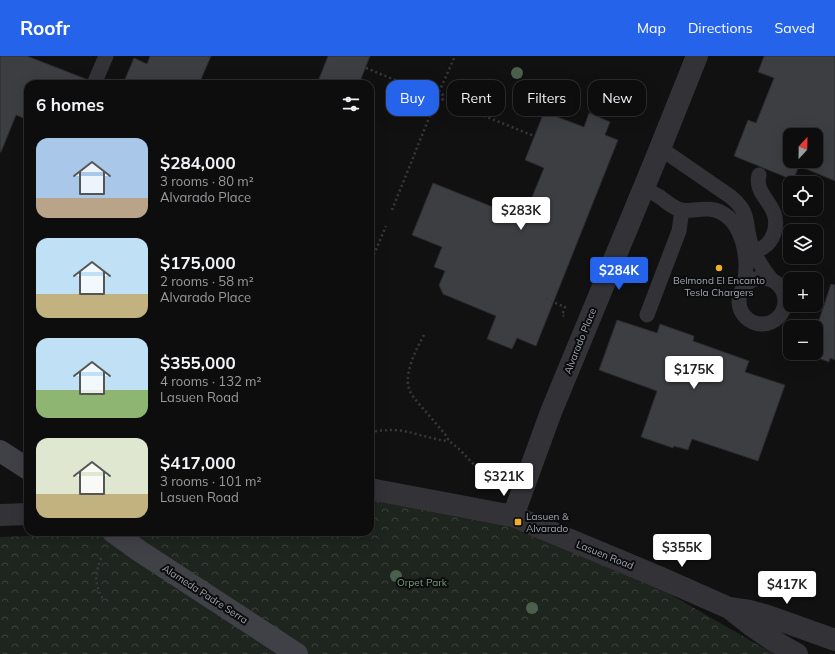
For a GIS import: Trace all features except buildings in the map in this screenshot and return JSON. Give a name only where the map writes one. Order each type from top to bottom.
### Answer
[{"type":"street","name":"Alvarado Place","points":[[513,516],[551,412],[697,56]]},
{"type":"street","points":[[0,451],[24,466]]},
{"type":"street","name":"Lasuen Road","points":[[374,490],[513,516],[729,608],[750,611],[768,616],[835,640]]},
{"type":"street","points":[[0,515],[24,514]]},
{"type":"street","name":"Alameda Padre Serra","points":[[119,536],[297,654]]},
{"type":"street","points":[[729,608],[753,627],[797,654]]},
{"type":"lane","points":[[95,80],[101,57]]},
{"type":"lane","points":[[644,188],[675,208],[682,210],[703,208],[713,209],[722,212],[729,218],[738,231],[744,247],[750,253],[773,281],[779,286],[784,293],[785,302],[779,317],[772,322],[764,324],[756,323],[748,320],[740,306],[740,297],[750,253],[746,216],[743,209],[738,203],[660,148]]},
{"type":"lane","points":[[750,253],[764,248],[769,243],[776,226],[776,218],[773,209],[759,189],[759,175]]},
{"type":"lane","points":[[647,315],[678,231],[682,210]]},
{"type":"lane","points":[[743,289],[749,283],[756,280],[764,279],[773,281]]},
{"type":"path","points":[[442,99],[442,95],[439,92],[454,56]]},
{"type":"path","points":[[366,68],[395,80]]},
{"type":"path","points":[[439,102],[442,99]]},
{"type":"path","points":[[442,99],[534,136]]},
{"type":"path","points":[[392,210],[430,116]]},
{"type":"path","points":[[374,254],[386,226]]},
{"type":"path","points":[[546,299],[565,307],[563,314]]},
{"type":"path","points":[[424,335],[414,353],[410,366],[408,383],[409,389],[414,398],[450,441],[483,474],[496,483]]},
{"type":"path","points":[[374,431],[398,430],[441,441],[450,441]]},
{"type":"path","points":[[101,558],[97,568],[96,584],[98,592],[103,599]]},
{"type":"green space","name":"Orpet Park","points":[[374,500],[488,521],[517,528],[661,589],[774,654],[0,654],[0,537],[374,536]]},
{"type":"place","name":"Belmond El Encanto Tesla Chargers","points":[[719,268]]},
{"type":"place","name":"Lasuen & Alvarado","points":[[518,522]]}]
